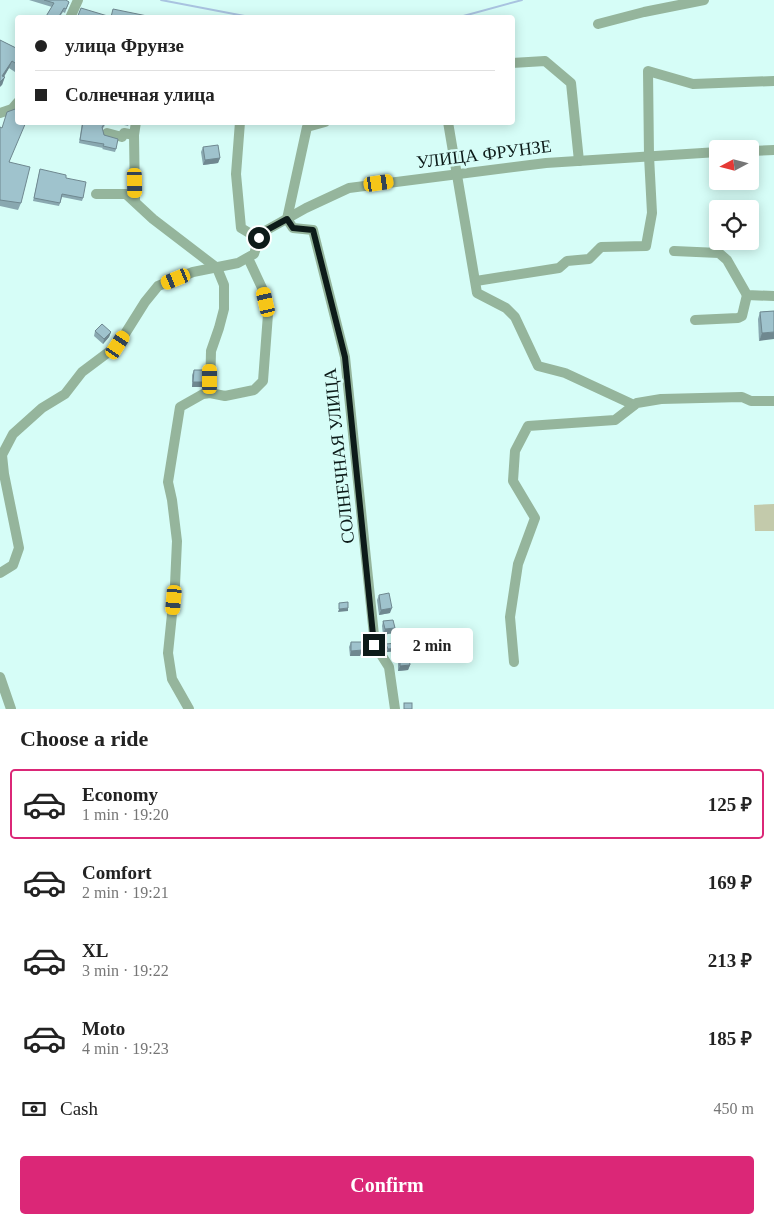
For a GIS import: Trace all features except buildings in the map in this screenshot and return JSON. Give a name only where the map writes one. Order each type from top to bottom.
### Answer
[{"type":"street","points":[[71,15],[78,0]]},
{"type":"street","points":[[598,24],[644,12],[704,0]]},
{"type":"street","points":[[515,63],[545,61],[571,83],[579,160]]},
{"type":"street","points":[[476,281],[559,268],[567,261],[588,259],[601,247],[646,246],[652,213],[648,71],[693,84],[774,81]]},
{"type":"street","points":[[0,113],[12,109],[15,106]]},
{"type":"street","points":[[135,201],[136,125]]},
{"type":"street","points":[[240,125],[236,174],[241,228],[251,234],[265,231]]},
{"type":"street","points":[[287,219],[307,127],[314,125]]},
{"type":"street","points":[[448,125],[477,292],[506,308],[515,317],[538,366],[565,373],[634,406]]},
{"type":"street","points":[[108,134],[122,137],[124,133],[134,135]]},
{"type":"street","points":[[759,151],[774,150]]},
{"type":"street","name":"УЛИЦА ФРУНЗЕ","points":[[265,231],[306,208],[349,188],[456,173],[579,160],[709,153]]},
{"type":"street","points":[[96,194],[126,194],[164,227],[217,268],[224,286],[224,309],[211,351],[210,393]]},
{"type":"street","name":"СОЛНЕЧНАЯ УЛИЦА","points":[[287,219],[293,228],[313,230],[345,357],[374,645],[389,667],[395,709]]},
{"type":"street","points":[[0,573],[13,565],[18,548],[2,455],[13,434],[42,408],[65,394],[82,372],[118,345],[145,302],[158,286],[193,272],[238,263],[248,258],[254,254],[259,238],[265,231]]},
{"type":"street","points":[[674,251],[719,253],[728,260],[747,295],[742,316],[738,318],[695,320]]},
{"type":"street","points":[[189,709],[172,679],[168,653],[175,585],[177,541],[168,482],[180,407],[203,394],[210,393],[225,396],[254,390],[263,381],[268,314],[263,290],[248,258]]},
{"type":"street","points":[[747,295],[774,296]]},
{"type":"street","points":[[514,662],[510,617],[518,564],[535,518],[513,481],[515,451],[528,426],[615,420],[637,403],[661,399],[742,398],[774,401]]},
{"type":"street","points":[[0,677],[11,709]]},
{"type":"green space","points":[[774,504],[774,531],[755,531],[754,505]]},
{"type":"waterway","points":[[161,0],[239,15]]},
{"type":"waterway","points":[[467,15],[522,0]]},
{"type":"route","points":[[259,238],[265,231],[287,219],[293,228],[313,230],[345,357],[374,645]]}]
